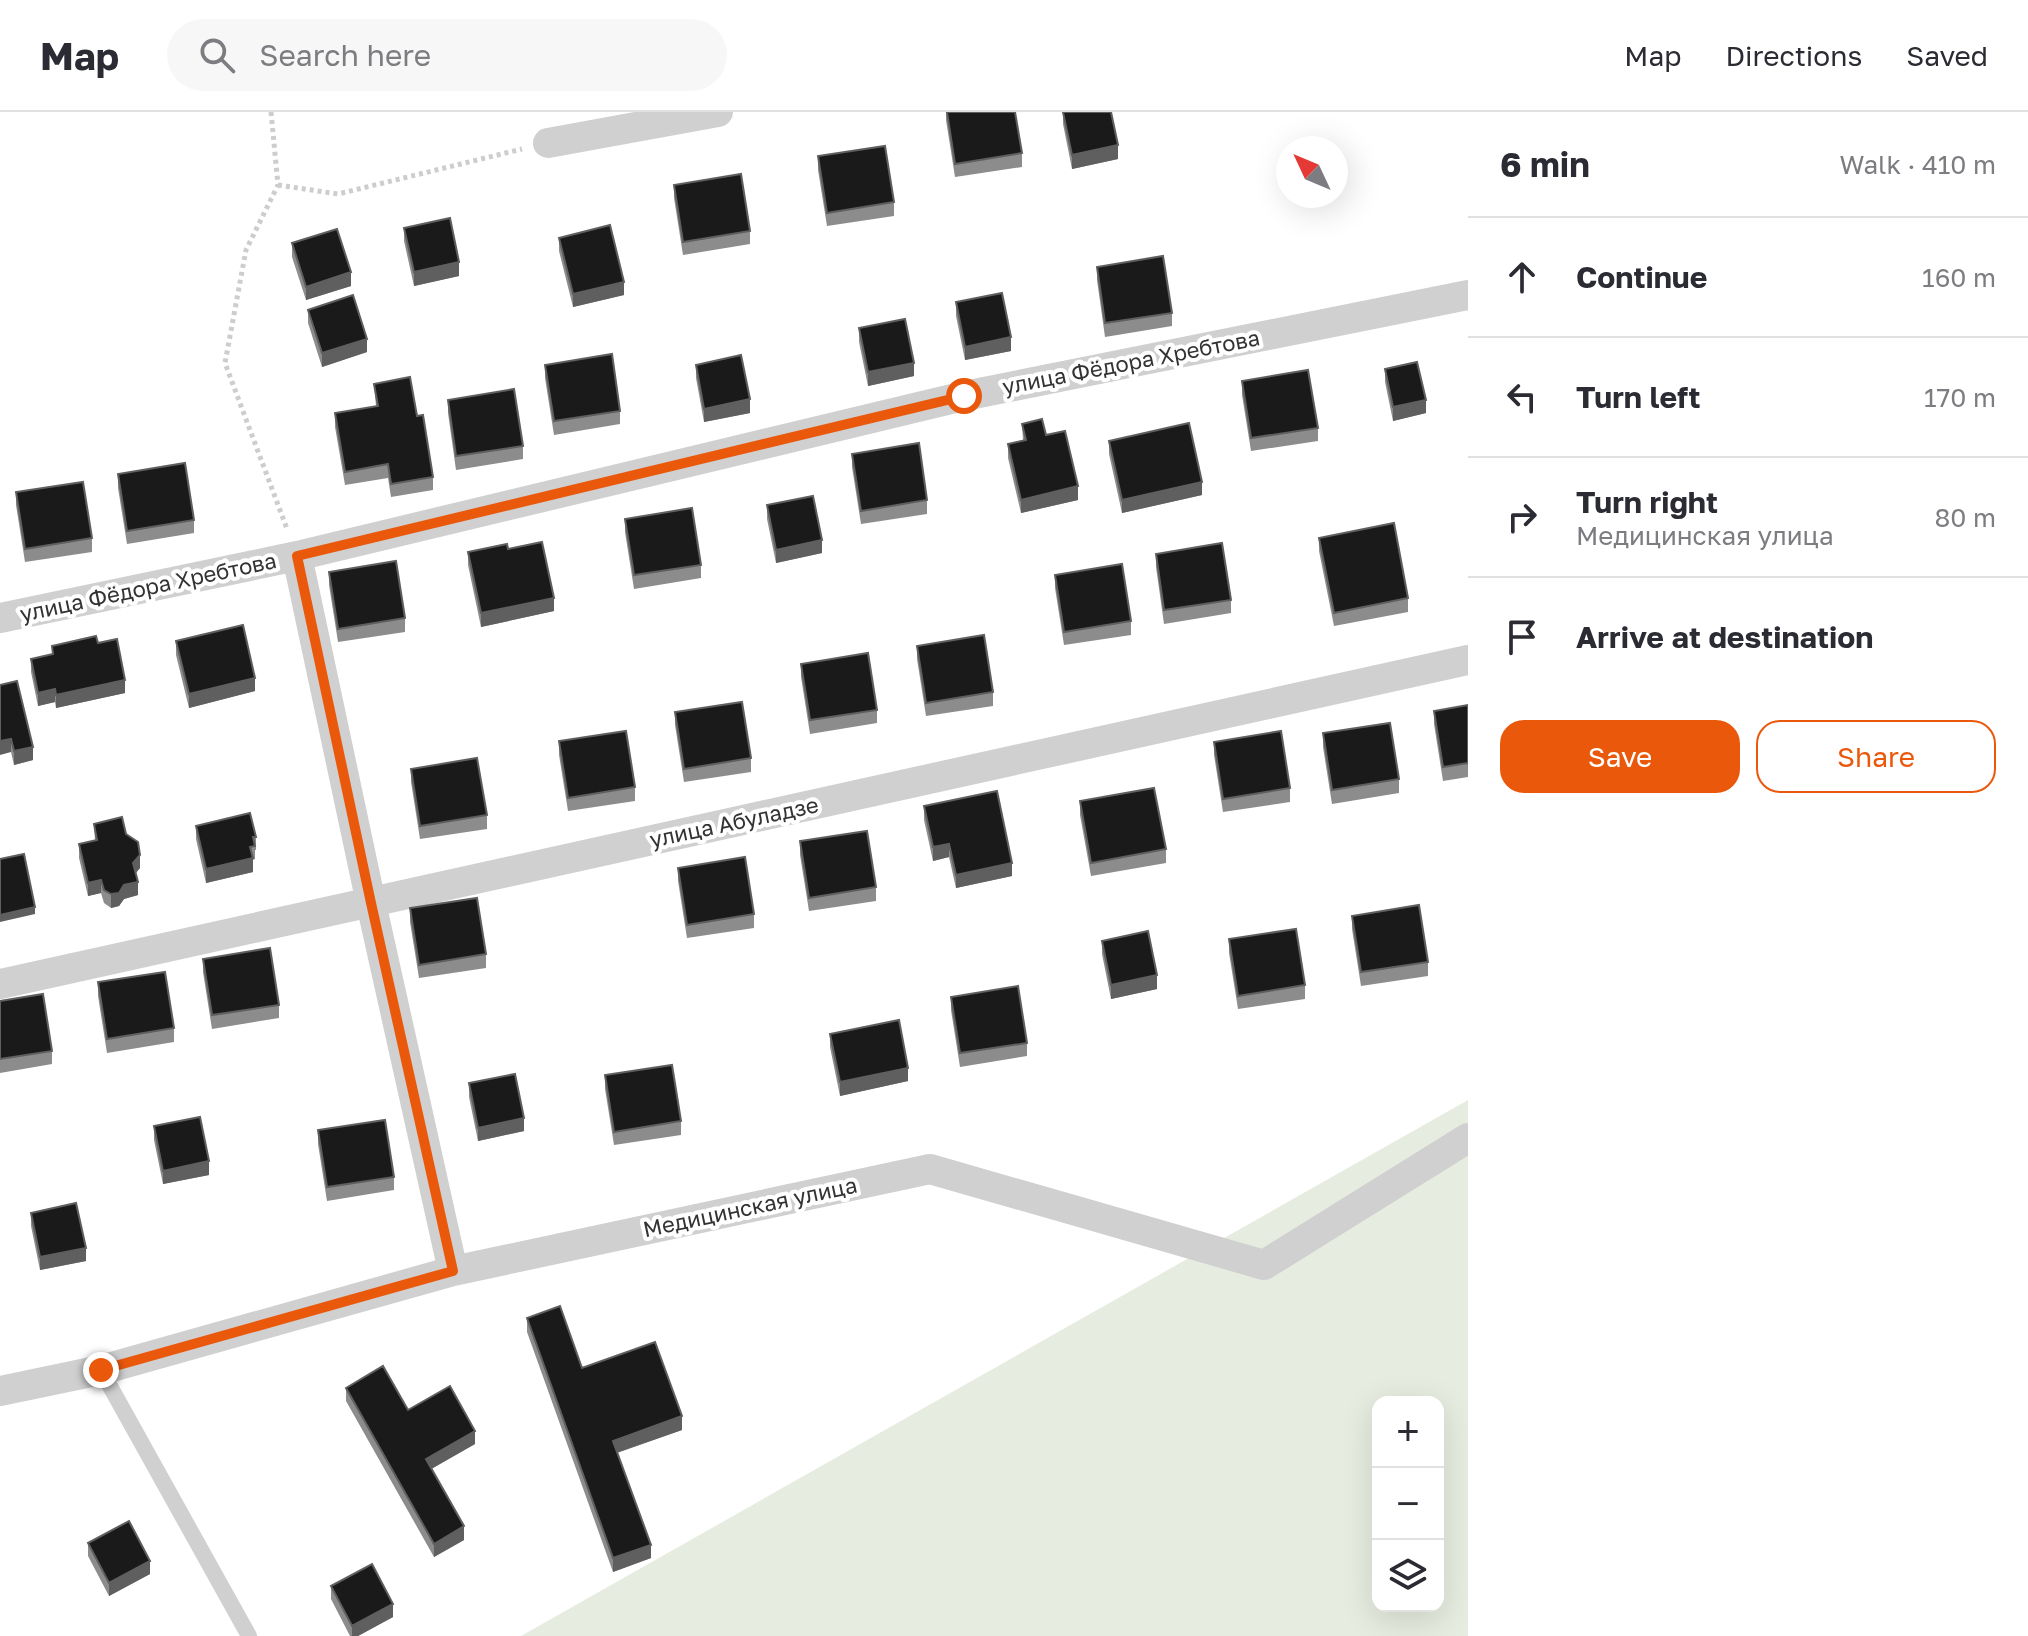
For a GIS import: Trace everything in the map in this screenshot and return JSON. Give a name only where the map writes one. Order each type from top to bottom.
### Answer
[{"type":"street","points":[[548,143],[718,112]]},
{"type":"street","name":"улица Фёдора Хребтова","points":[[0,618],[297,556],[964,396],[1468,295]]},
{"type":"street","points":[[297,556],[453,1271]]},
{"type":"street","name":"улица Абуладзе","points":[[0,984],[1468,660]]},
{"type":"street","name":"Медицинская улица","points":[[0,1391],[101,1370],[453,1271],[930,1169],[1264,1265],[1468,1138]]},
{"type":"lane","points":[[101,1370],[249,1636]]},
{"type":"path","points":[[271,112],[278,185],[246,250],[225,363],[297,556]]},
{"type":"path","points":[[278,185],[338,194],[548,143]]},
{"type":"shaded area","points":[[1468,1100],[1468,1636],[521,1636]]},
{"type":"building","points":[[947,112],[1015,112],[1022,153],[955,164]]},
{"type":"building","points":[[1063,112],[1111,112],[1118,145],[1072,155]]},
{"type":"building","points":[[885,146],[894,202],[827,213],[818,156]]},
{"type":"building","points":[[741,174],[750,231],[683,242],[674,185]]},
{"type":"building","points":[[450,218],[459,262],[414,272],[404,228]]},
{"type":"building","points":[[610,225],[624,282],[573,294],[559,238]]},
{"type":"building","points":[[337,229],[351,272],[306,287],[292,243]]},
{"type":"building","points":[[1163,256],[1172,313],[1105,323],[1097,267]]},
{"type":"building","points":[[1002,293],[1011,337],[965,347],[956,302]]},
{"type":"building","points":[[353,295],[367,339],[322,353],[308,310]]},
{"type":"building","points":[[905,319],[914,363],[868,372],[859,328]]},
{"type":"building","points":[[612,354],[620,411],[554,421],[545,365]]},
{"type":"building","points":[[741,355],[750,399],[704,409],[696,365]]},
{"type":"building","points":[[1417,362],[1426,400],[1393,407],[1385,369]]},
{"type":"building","points":[[1308,370],[1318,428],[1251,438],[1242,381]]},
{"type":"building","points":[[410,377],[417,416],[423,415],[433,477],[391,484],[388,464],[345,472],[335,413],[378,406],[374,384]]},
{"type":"building","points":[[514,389],[523,446],[456,456],[448,400]]},
{"type":"building","points":[[1042,419],[1046,435],[1065,431],[1078,486],[1021,500],[1008,444],[1026,440],[1022,424]]},
{"type":"building","points":[[1189,423],[1202,482],[1122,500],[1109,441]]},
{"type":"building","points":[[919,443],[927,500],[861,511],[852,454]]},
{"type":"building","points":[[185,463],[194,520],[127,531],[118,474]]},
{"type":"building","points":[[83,482],[92,538],[25,549],[16,492]]},
{"type":"building","points":[[813,496],[822,540],[776,550],[767,505]]},
{"type":"building","points":[[692,508],[701,565],[634,575],[625,519]]},
{"type":"building","points":[[1394,523],[1408,598],[1334,613],[1319,538]]},
{"type":"building","points":[[542,542],[554,598],[481,613],[468,552],[507,544],[508,549]]},
{"type":"building","points":[[1222,543],[1231,600],[1164,610],[1156,554]]},
{"type":"building","points":[[396,561],[405,618],[338,629],[329,572]]},
{"type":"building","points":[[1122,564],[1131,621],[1064,632],[1055,575]]},
{"type":"building","points":[[243,625],[255,678],[189,694],[176,641]]},
{"type":"building","points":[[984,635],[993,692],[926,703],[917,646]]},
{"type":"building","points":[[96,636],[98,643],[117,639],[125,680],[56,695],[55,689],[38,693],[31,659],[53,654],[52,646]]},
{"type":"building","points":[[868,653],[877,710],[810,720],[801,664]]},
{"type":"building","points":[[17,681],[33,747],[14,751],[11,739],[0,741],[0,685]]},
{"type":"building","points":[[742,702],[751,758],[684,769],[675,712]]},
{"type":"building","points":[[1468,705],[1468,763],[1443,767],[1434,711]]},
{"type":"building","points":[[1390,723],[1399,779],[1332,790],[1323,733]]},
{"type":"building","points":[[626,731],[635,787],[568,798],[559,741]]},
{"type":"building","points":[[1281,731],[1290,788],[1223,799],[1214,742]]},
{"type":"building","points":[[477,758],[487,815],[420,826],[411,769]]},
{"type":"building","points":[[1154,788],[1166,849],[1091,863],[1080,801]]},
{"type":"building","points":[[997,791],[1012,863],[956,875],[949,844],[933,847],[924,806]]},
{"type":"building","points":[[250,813],[256,837],[253,837],[255,846],[250,847],[253,858],[206,869],[196,826]]},
{"type":"building","points":[[122,817],[126,834],[138,842],[140,855],[133,863],[138,882],[124,885],[119,893],[111,894],[104,890],[101,880],[88,883],[79,844],[97,840],[94,824]]},
{"type":"building","points":[[867,831],[876,887],[809,898],[800,841]]},
{"type":"building","points":[[24,854],[35,907],[0,915],[0,859]]},
{"type":"building","points":[[745,857],[754,914],[687,925],[678,868]]},
{"type":"building","points":[[477,898],[486,954],[419,965],[410,908]]},
{"type":"building","points":[[1419,905],[1428,962],[1361,972],[1352,916]]},
{"type":"building","points":[[1296,929],[1305,985],[1238,996],[1229,939]]},
{"type":"building","points":[[1148,931],[1157,975],[1111,985],[1102,941]]},
{"type":"building","points":[[270,948],[279,1005],[212,1015],[203,959]]},
{"type":"building","points":[[165,972],[174,1028],[107,1039],[98,982]]},
{"type":"building","points":[[1018,986],[1027,1043],[960,1053],[951,997]]},
{"type":"building","points":[[43,994],[52,1051],[0,1059],[0,1001]]},
{"type":"building","points":[[899,1020],[908,1068],[840,1082],[830,1034]]},
{"type":"building","points":[[672,1065],[681,1121],[614,1132],[605,1075]]},
{"type":"building","points":[[515,1074],[524,1118],[478,1128],[469,1083]]},
{"type":"building","points":[[200,1117],[209,1161],[163,1171],[154,1126]]},
{"type":"building","points":[[385,1120],[394,1177],[327,1187],[318,1130]]},
{"type":"building","points":[[76,1203],[86,1248],[40,1257],[31,1213]]},
{"type":"building","points":[[560,1306],[582,1368],[655,1342],[682,1416],[613,1441],[651,1545],[613,1558],[527,1318]]},
{"type":"building","points":[[383,1366],[408,1410],[450,1386],[475,1431],[426,1459],[464,1526],[434,1544],[346,1388]]},
{"type":"building","points":[[129,1521],[150,1561],[109,1583],[88,1543]]},
{"type":"building","points":[[372,1564],[393,1604],[352,1626],[331,1586]]},
{"type":"route","points":[[101,1370],[453,1271],[297,556],[964,396]]}]
